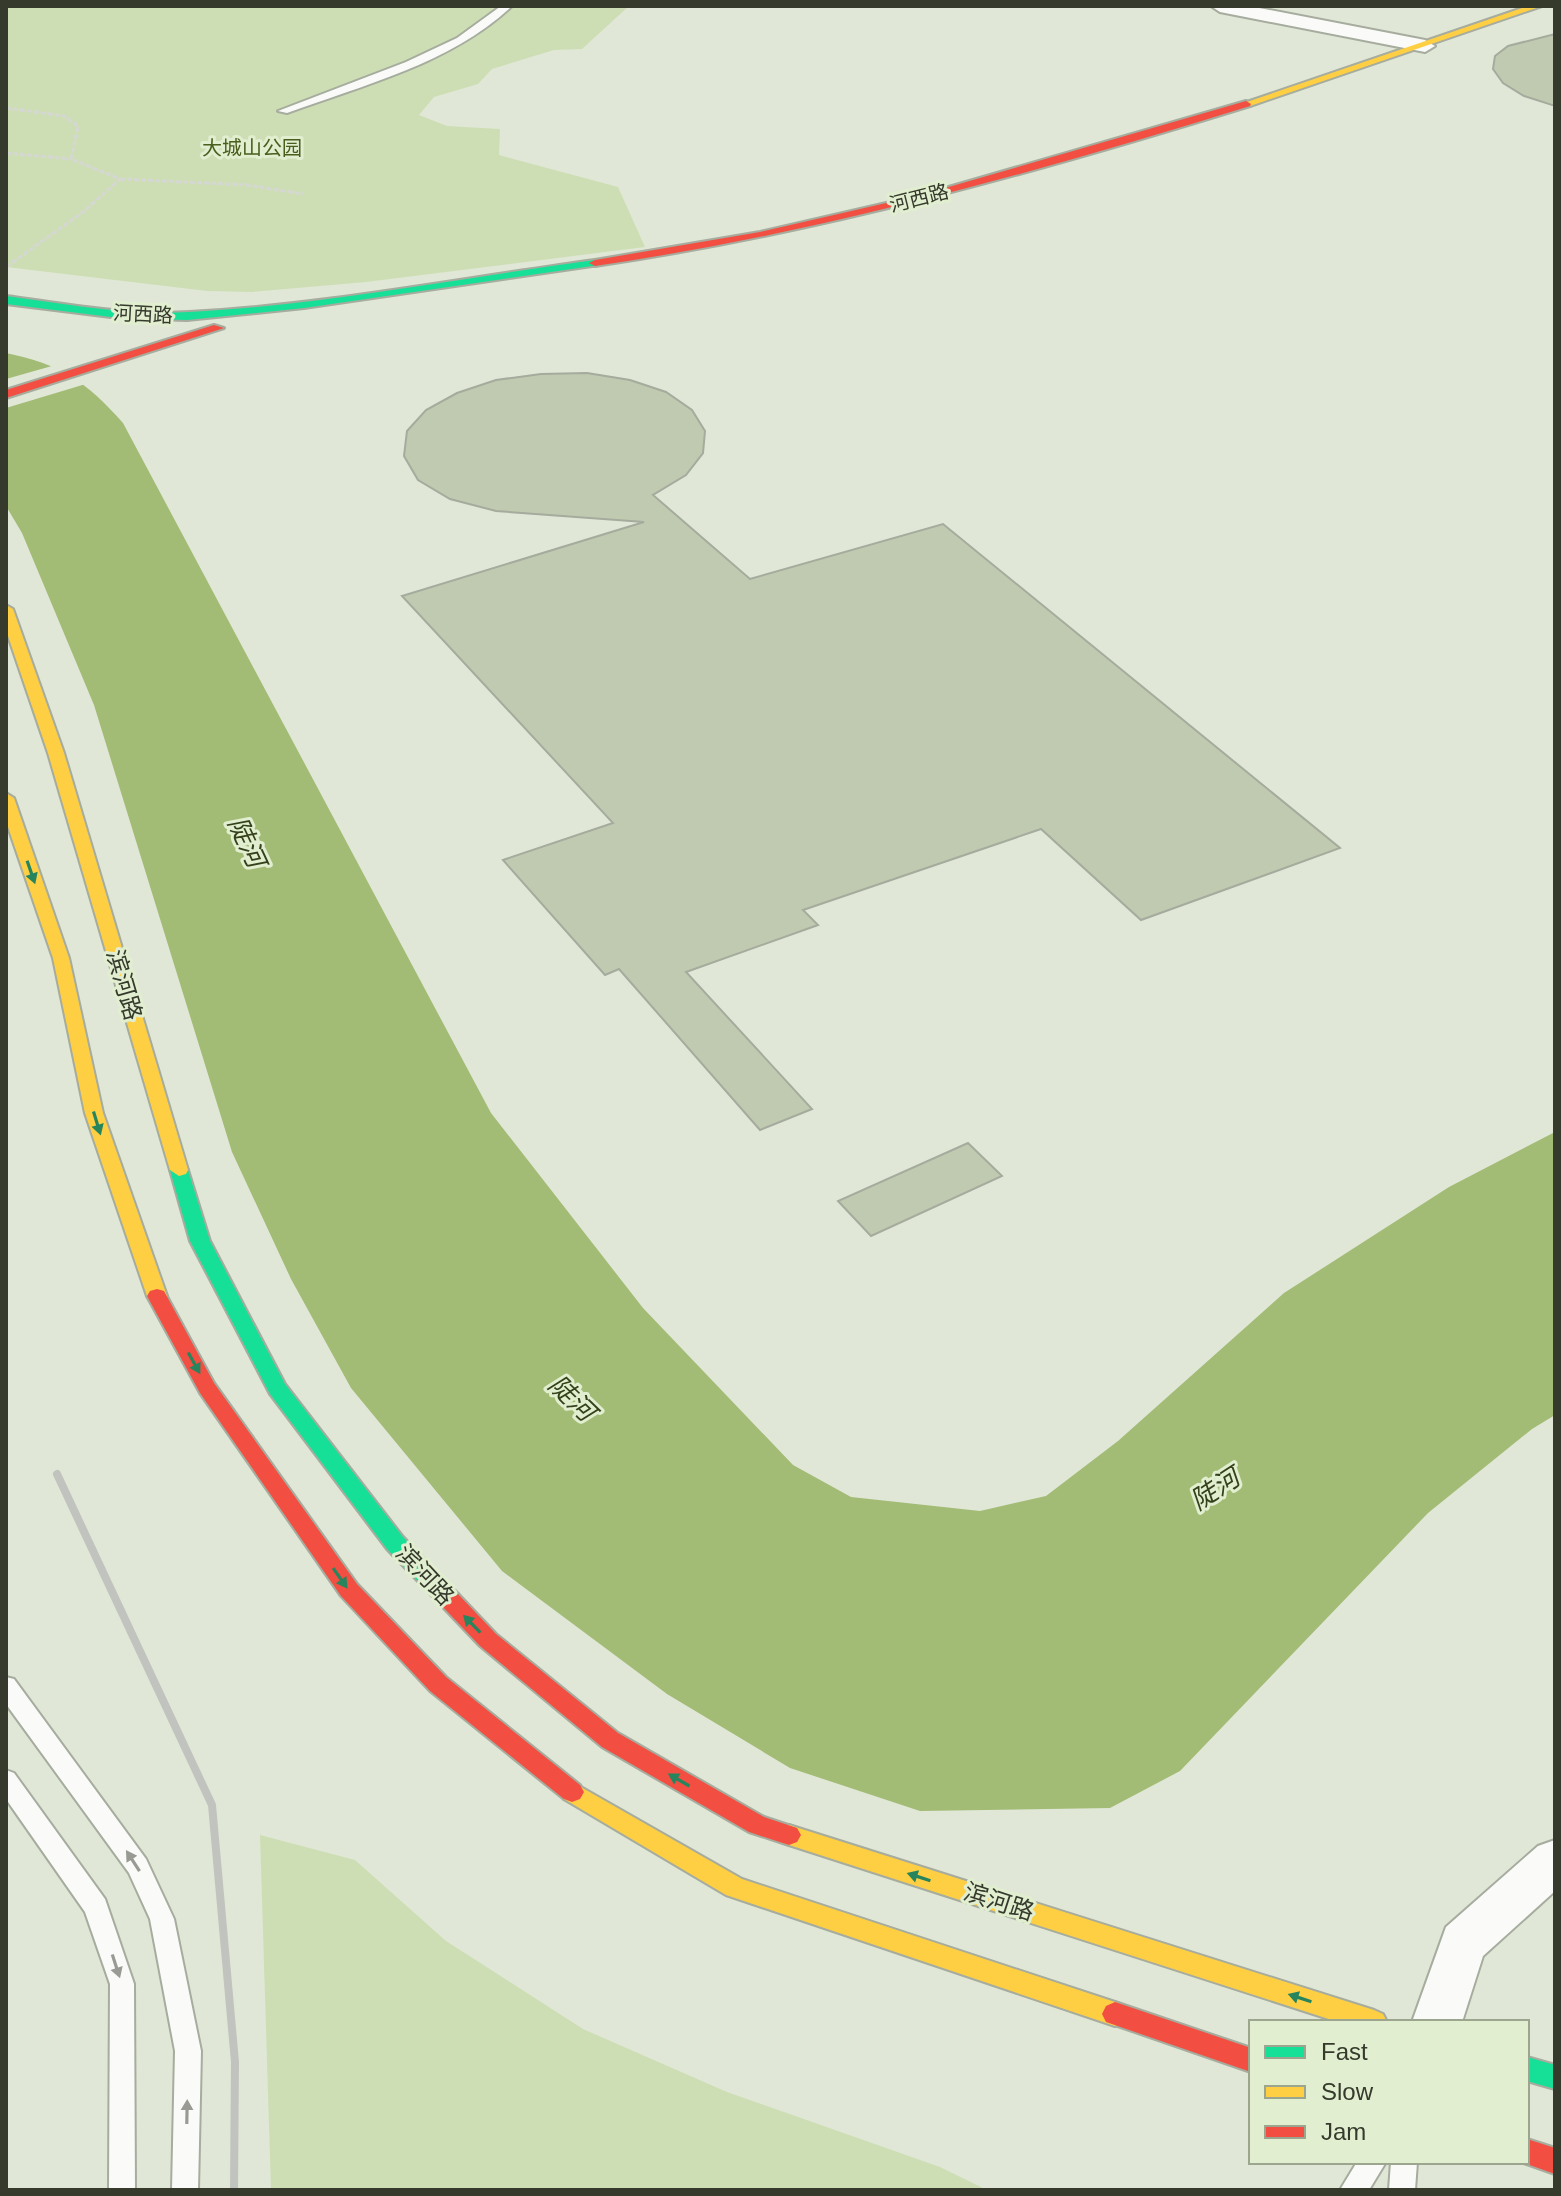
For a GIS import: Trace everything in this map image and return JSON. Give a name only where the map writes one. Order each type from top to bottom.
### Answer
[{"type":"main road","name":"河西路","points":[[6,300],[140,316],[186,316],[281,306],[699,247],[786,231],[984,182],[1188,124],[1537,6]]},
{"type":"main road","name":"河西路","points":[[6,288],[158,307],[281,306]]},
{"type":"main road","points":[[6,394],[281,306]]},
{"type":"main road","name":"滨河路","points":[[6,609],[56,753],[200,1241],[277,1389],[395,1543],[488,1640],[610,1740],[757,1825],[1368,2020]]},
{"type":"main road","points":[[6,798],[61,958],[94,1113],[150,1283],[207,1388],[349,1590],[438,1684],[568,1790],[735,1887],[1249,2059]]},
{"type":"main road","points":[[1529,2070],[1555,2077]]},
{"type":"main road","points":[[1529,2153],[1555,2161]]},
{"type":"street","points":[[1220,6],[1425,46]]},
{"type":"street","points":[[1438,2020],[1463,1943],[1555,1861]]},
{"type":"lane","points":[[283,111],[410,64],[460,40],[507,6]]},
{"type":"lane","points":[[6,1686],[138,1866],[162,1919],[188,2051],[185,2190]]},
{"type":"lane","points":[[6,1780],[96,1907],[122,1984],[122,2190]]},
{"type":"lane","points":[[1353,2190],[1372,2164]]},
{"type":"lane","points":[[1402,2190],[1404,2164]]},
{"type":"path","points":[[6,108],[64,116],[78,126],[71,159]]},
{"type":"path","points":[[6,153],[71,159],[120,179],[247,185],[303,194]]},
{"type":"path","points":[[6,267],[83,212],[120,179]]},
{"type":"green space","name":"大城山公园","points":[[6,6],[629,6],[582,49],[554,50],[492,69],[478,84],[434,97],[419,115],[447,126],[500,129],[499,155],[618,187],[645,247],[366,282],[252,292],[207,291],[6,267]]},
{"type":"green space","points":[[260,1835],[355,1860],[446,1941],[583,2029],[727,2092],[940,2167],[987,2190],[271,2190]]},
{"type":"water","name":"陡河","points":[[6,353],[42,363],[71,377],[97,396],[123,423],[491,1113],[643,1308],[793,1465],[851,1497],[980,1511],[1046,1496],[1118,1441],[1284,1293],[1449,1187],[1555,1132],[1555,1415],[1532,1429],[1428,1513],[1180,1771],[1110,1808],[920,1811],[790,1768],[667,1694],[502,1571],[351,1388],[291,1279],[232,1152],[94,705],[22,533],[6,506]]},
{"type":"pier","points":[[59,364],[89,383],[6,408],[6,379]]},
{"type":"building","points":[[1555,34],[1555,106],[1524,96],[1503,83],[1493,69],[1495,56],[1508,46]]},
{"type":"building","points":[[587,373],[630,380],[666,392],[692,410],[705,431],[703,453],[686,475],[653,495],[750,579],[943,524],[1340,848],[1141,920],[1041,829],[803,910],[818,925],[686,972],[812,1109],[760,1130],[619,969],[605,975],[503,860],[613,823],[402,596],[644,522],[496,511],[450,499],[418,480],[404,456],[407,431],[426,410],[457,393],[496,380],[541,374]]},
{"type":"building","points":[[968,1143],[1002,1176],[871,1236],[838,1201]]},
{"type":"railway","points":[[57,1474],[212,1805],[235,2062],[234,2190]]},
{"type":"traffic: fast","points":[[6,300],[119,314],[187,316],[304,304],[595,263]]},
{"type":"traffic: fast","points":[[179,1170],[200,1241],[277,1389],[395,1543],[450,1600]]},
{"type":"traffic: fast","points":[[1529,2070],[1555,2077]]},
{"type":"traffic: slow","points":[[1246,104],[1537,6]]},
{"type":"traffic: slow","points":[[6,609],[56,753],[179,1170]]},
{"type":"traffic: slow","points":[[6,798],[61,958],[94,1113],[157,1296]]},
{"type":"traffic: slow","points":[[572,1792],[735,1887],[1115,2014]]},
{"type":"traffic: slow","points":[[789,1835],[1368,2020]]},
{"type":"traffic: jam","points":[[595,263],[760,235],[924,198],[1246,104]]},
{"type":"traffic: jam","points":[[6,394],[218,328]]},
{"type":"traffic: jam","points":[[157,1296],[207,1388],[349,1590],[438,1684],[572,1792]]},
{"type":"traffic: jam","points":[[450,1600],[488,1640],[610,1740],[757,1825],[789,1835]]},
{"type":"traffic: jam","points":[[1115,2014],[1249,2059]]},
{"type":"traffic: jam","points":[[1529,2153],[1555,2161]]}]
